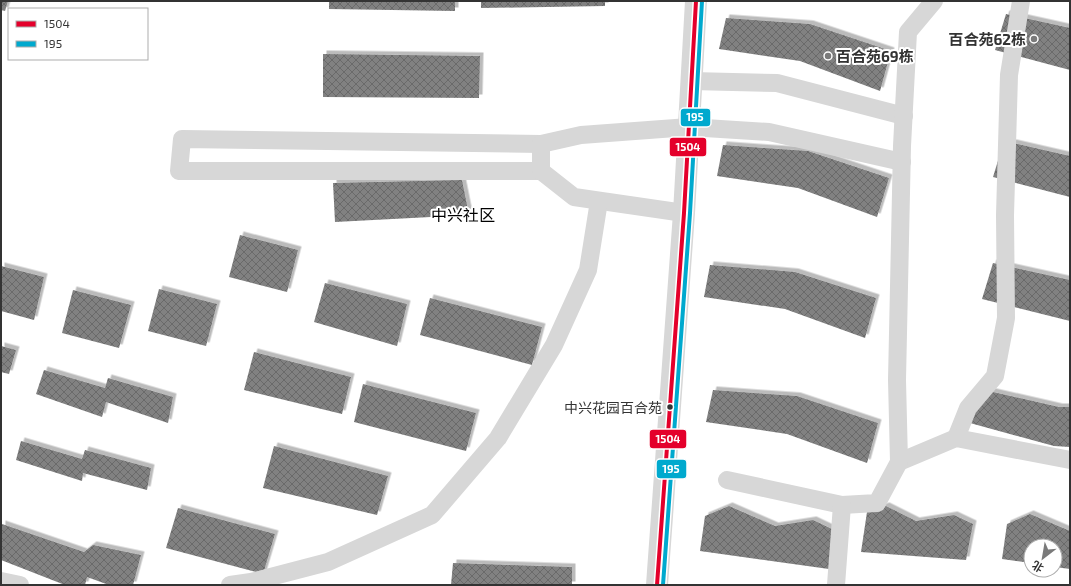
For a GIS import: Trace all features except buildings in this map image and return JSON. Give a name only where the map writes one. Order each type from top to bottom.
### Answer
[{"type":"street","points":[[657,585],[684,213],[696,1]]},
{"type":"street","points":[[727,480],[842,505],[877,503],[899,462],[897,380],[902,162],[908,32],[934,1]]},
{"type":"street","points":[[956,438],[968,408],[995,376],[1006,318],[1005,215],[1009,75],[1022,1]]},
{"type":"street","points":[[691,81],[777,83],[904,116]]},
{"type":"street","points":[[684,213],[574,197],[541,171],[179,171],[182,139],[541,144],[581,135],[689,128],[769,132],[902,162]]},
{"type":"street","points":[[541,144],[541,171]]},
{"type":"street","points":[[230,585],[251,582],[328,562],[432,515],[498,438],[554,345],[588,270],[599,201]]},
{"type":"street","points":[[899,462],[956,438],[1070,460]]},
{"type":"street","points":[[836,585],[842,505]]},
{"type":"street","points":[[1,581],[20,585]]},
{"type":"transit line","name":"1504","points":[[657,585],[684,213],[696,1]]},
{"type":"transit line","name":"195","points":[[663,585],[690,213],[702,1]]},
{"type":"place","name":"百合苑62栋","points":[[1034,39]]},
{"type":"place","name":"百合苑69栋","points":[[828,56]]},
{"type":"place","name":"中兴花园百合苑","points":[[670,407]]},
{"type":"district","name":"中兴社区","points":[[463,214]]}]
